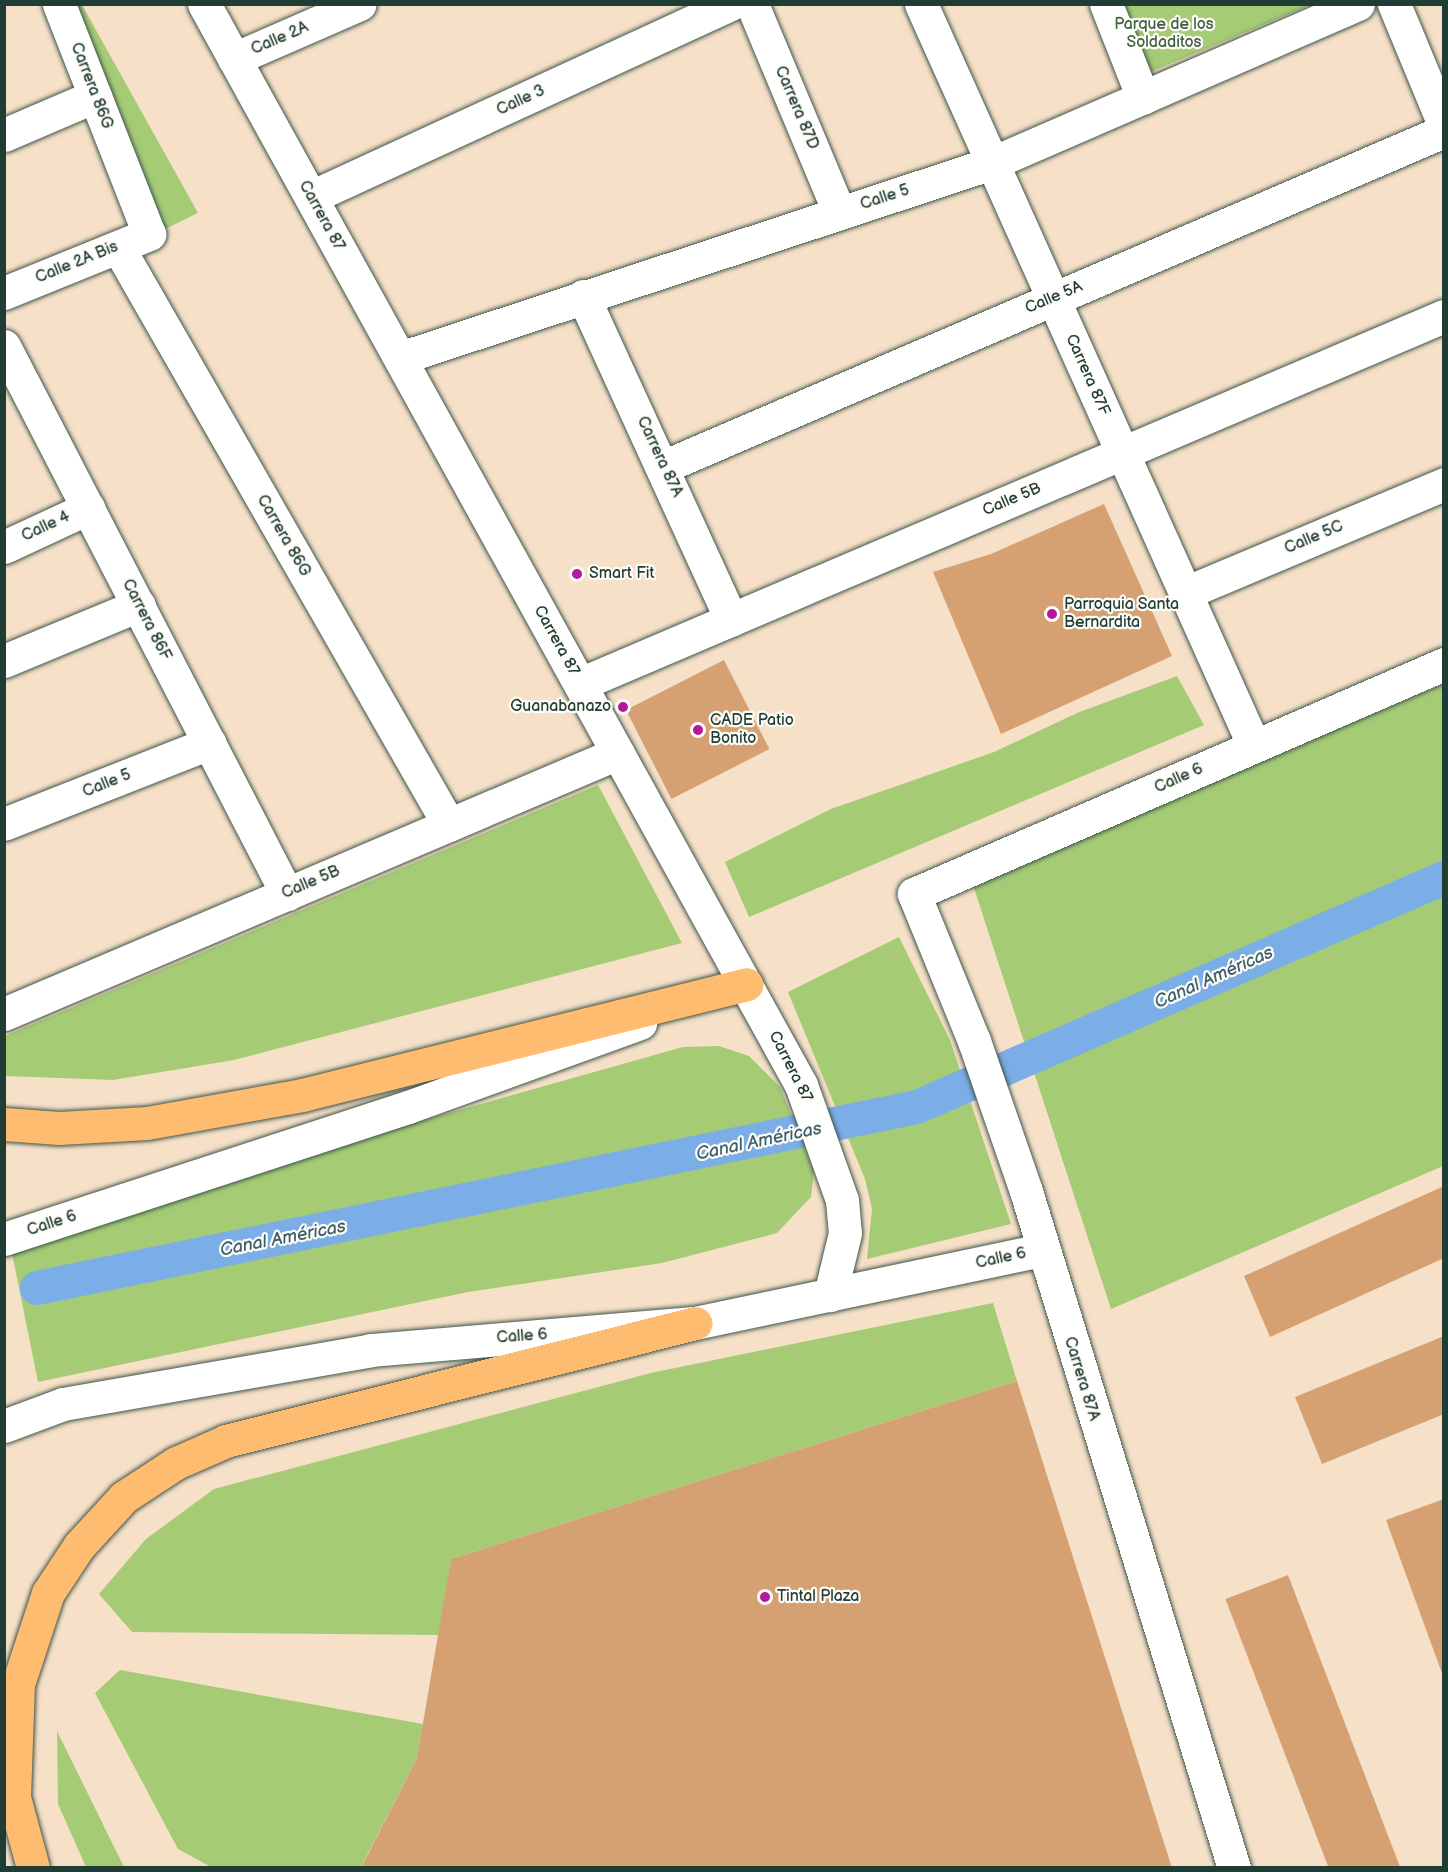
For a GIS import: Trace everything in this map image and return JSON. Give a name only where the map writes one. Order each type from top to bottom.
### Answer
[{"type":"main road","points":[[4,1124],[59,1128],[147,1123],[291,1097],[746,984]]},
{"type":"main road","points":[[33,1868],[14,1797],[18,1684],[48,1593],[79,1546],[124,1497],[176,1463],[226,1441],[695,1323]]},
{"type":"street","name":"Carrera 86G","points":[[59,4],[149,234]]},
{"type":"street","name":"Carrera 87","points":[[204,4],[801,1085],[835,1169],[844,1233],[830,1295]]},
{"type":"street","name":"Calle 2A","points":[[234,59],[360,4]]},
{"type":"street","name":"Calle 3","points":[[310,197],[731,4]]},
{"type":"street","name":"Carrera 87D","points":[[752,4],[839,212]]},
{"type":"street","name":"Carrera 87F","points":[[921,4],[1254,746]]},
{"type":"street","points":[[1106,4],[1143,98]]},
{"type":"street","name":"Calle 5","points":[[400,358],[992,163],[1358,4]]},
{"type":"street","points":[[1394,4],[1443,125]]},
{"type":"street","points":[[4,135],[95,96]]},
{"type":"street","name":"Calle 5A","points":[[664,466],[1443,131]]},
{"type":"street","name":"Calle 2A Bis","points":[[4,293],[149,234]]},
{"type":"street","name":"Carrera 86G","points":[[118,247],[449,825]]},
{"type":"street","name":"Carrera 87A","points":[[583,296],[664,466],[730,620]]},
{"type":"street","name":"Calle 5B","points":[[580,684],[1443,316]]},
{"type":"street","name":"Carrera 86F","points":[[4,346],[13,381],[88,508],[287,894]]},
{"type":"street","name":"Calle 5C","points":[[1185,593],[1443,484]]},
{"type":"street","name":"Calle 4","points":[[4,547],[88,508]]},
{"type":"street","points":[[4,662],[139,605]]},
{"type":"street","name":"Calle 6","points":[[915,894],[1443,664]]},
{"type":"street","name":"Calle 5","points":[[4,824],[210,743]]},
{"type":"street","name":"Calle 5B","points":[[4,1014],[618,753]]},
{"type":"street","name":"Carrera 87A","points":[[915,894],[974,1041],[1000,1113],[1234,1868]]},
{"type":"street","name":"Calle 6","points":[[4,1239],[408,1107],[746,984]]},
{"type":"street","name":"Calle 6","points":[[4,1426],[63,1404],[132,1390],[371,1350],[695,1323],[1041,1250]]},
{"type":"green space","points":[[74,5],[82,5],[198,213],[159,232]]},
{"type":"green space","name":"Parque de los Soldaditos","points":[[1119,5],[1310,5],[1148,73]]},
{"type":"green space","points":[[1177,676],[1204,725],[749,917],[725,862],[831,809],[994,752],[1077,713]]},
{"type":"green space","points":[[1443,684],[1443,1166],[1111,1309],[973,885]]},
{"type":"green space","points":[[598,785],[682,943],[234,1060],[113,1080],[5,1076],[5,1036]]},
{"type":"green space","points":[[899,937],[950,1040],[1011,1224],[867,1259],[872,1209],[865,1179],[788,992]]},
{"type":"green space","points":[[719,1046],[749,1056],[780,1087],[814,1171],[811,1197],[777,1233],[662,1263],[468,1292],[38,1382],[12,1253],[399,1127],[683,1047]]},
{"type":"green space","points":[[993,1303],[1017,1381],[451,1559],[440,1635],[132,1632],[99,1594],[146,1539],[214,1489],[651,1373]]},
{"type":"green space","points":[[120,1670],[423,1724],[417,1758],[361,1867],[211,1867],[178,1849],[95,1693]]},
{"type":"green space","points":[[57,1731],[123,1865],[128,1867],[86,1867],[58,1804]]},
{"type":"building","name":"Parroquia Santa Bernardita","points":[[1104,504],[1172,656],[1001,734],[933,572],[991,554]]},
{"type":"building","name":"CADE Patio Bonito","points":[[724,660],[769,749],[671,799],[626,710]]},
{"type":"building","points":[[1444,1186],[1444,1258],[1270,1337],[1244,1276]]},
{"type":"building","points":[[1444,1336],[1444,1414],[1322,1464],[1295,1397]]},
{"type":"building","name":"Tintal Plaza","points":[[1017,1381],[1172,1868],[361,1868],[417,1758],[451,1559]]},
{"type":"building","points":[[1444,1499],[1444,1676],[1443,1676],[1386,1520]]},
{"type":"building","points":[[1288,1575],[1400,1867],[1329,1868],[1225,1599]]},
{"type":"waterway","name":"Canal Américas","points":[[37,1288],[917,1107],[1444,878]]},
{"type":"place","name":"Smart Fit","points":[[577,574]]},
{"type":"place","name":"Parroquia Santa Bernardita","points":[[1052,614]]},
{"type":"place","name":"Guanabanazo","points":[[623,707]]},
{"type":"place","name":"CADE Patio Bonito","points":[[698,730]]},
{"type":"place","name":"Tintal Plaza","points":[[765,1597]]}]
